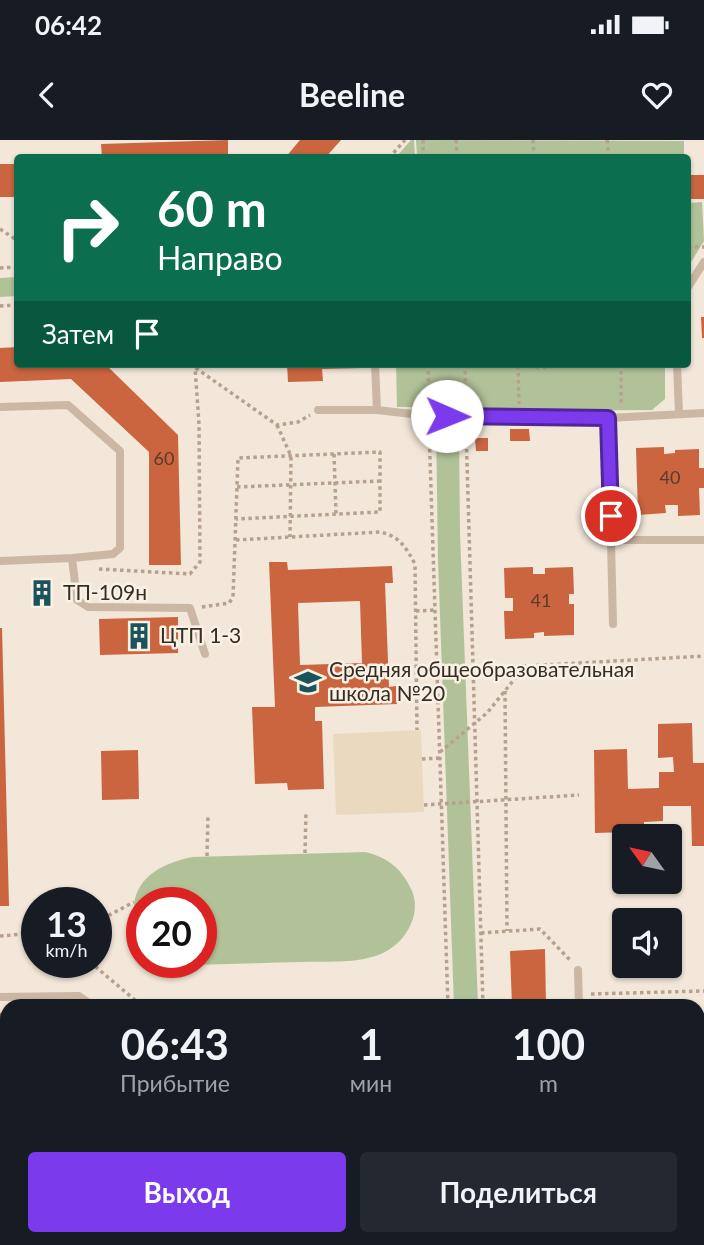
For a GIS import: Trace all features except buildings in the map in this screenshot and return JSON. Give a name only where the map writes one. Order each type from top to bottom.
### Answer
[{"type":"lane","points":[[691,282],[704,262]]},
{"type":"lane","points":[[375,368],[377,410]]},
{"type":"lane","points":[[677,368],[679,413]]},
{"type":"lane","points":[[0,407],[68,405],[120,451],[120,548],[113,554],[0,561]]},
{"type":"lane","points":[[318,410],[377,410],[429,416],[608,418],[704,413]]},
{"type":"lane","points":[[608,418],[613,624]]},
{"type":"lane","points":[[612,540],[704,540]]},
{"type":"lane","points":[[72,558],[77,600],[88,607],[190,608],[205,654]]},
{"type":"lane","points":[[578,970],[579,999]]},
{"type":"lane","points":[[0,997],[79,996],[83,999]]},
{"type":"path","points":[[393,154],[405,140]]},
{"type":"path","points":[[99,569],[190,575],[200,562],[200,424],[195,368]]},
{"type":"path","points":[[196,368],[276,425],[289,446],[290,537]]},
{"type":"path","points":[[428,368],[448,999]]},
{"type":"path","points":[[464,368],[483,999]]},
{"type":"path","points":[[517,368],[520,417]]},
{"type":"path","points":[[621,368],[621,417]]},
{"type":"path","points":[[276,425],[298,422],[318,410]]},
{"type":"path","points":[[190,608],[229,603],[233,597],[238,458],[380,452],[380,512],[236,519]]},
{"type":"path","points":[[334,454],[336,514]]},
{"type":"path","points":[[237,487],[380,481]]},
{"type":"path","points":[[236,540],[380,532],[393,535],[406,547],[415,564],[417,730]]},
{"type":"path","points":[[415,611],[435,610]]},
{"type":"path","points":[[440,751],[474,723],[526,666],[704,656]]},
{"type":"path","points":[[505,691],[507,931]]},
{"type":"path","points":[[422,759],[440,758]]},
{"type":"path","points":[[424,805],[579,795]]},
{"type":"path","points":[[305,853],[306,811]]},
{"type":"path","points":[[207,856],[208,815]]},
{"type":"path","points":[[481,933],[540,929],[578,970]]},
{"type":"path","points":[[0,936],[21,934]]},
{"type":"path","points":[[109,978],[134,999]]},
{"type":"path","points":[[579,994],[704,991]]},
{"type":"green space","points":[[411,140],[414,140],[415,154],[399,154]]},
{"type":"green space","points":[[416,140],[684,141],[684,154],[417,154]]},
{"type":"green space","points":[[702,202],[704,241],[691,262],[691,203]]},
{"type":"green space","points":[[14,277],[14,296],[0,297],[0,278]]},
{"type":"green space","points":[[396,368],[665,368],[665,399],[652,410],[425,412],[424,407],[397,407]]},
{"type":"green space","points":[[436,425],[459,426],[460,533],[478,999],[454,999],[438,559]]},
{"type":"green space","points":[[365,852],[381,857],[399,871],[415,900],[413,919],[398,942],[374,957],[344,961],[217,964],[217,887],[140,887],[150,875],[161,868],[192,857]]},
{"type":"shaded area","points":[[421,730],[424,812],[336,815],[333,734]]},
{"type":"place","name":"ТП-109н","points":[[42,593]]},
{"type":"place","name":"ЦТП 1-3","points":[[139,636]]},
{"type":"place","name":"Средняя общеобразовательная школа №20","points":[[308,682]]},
{"type":"route","points":[[447,416],[608,418],[611,516]]}]
